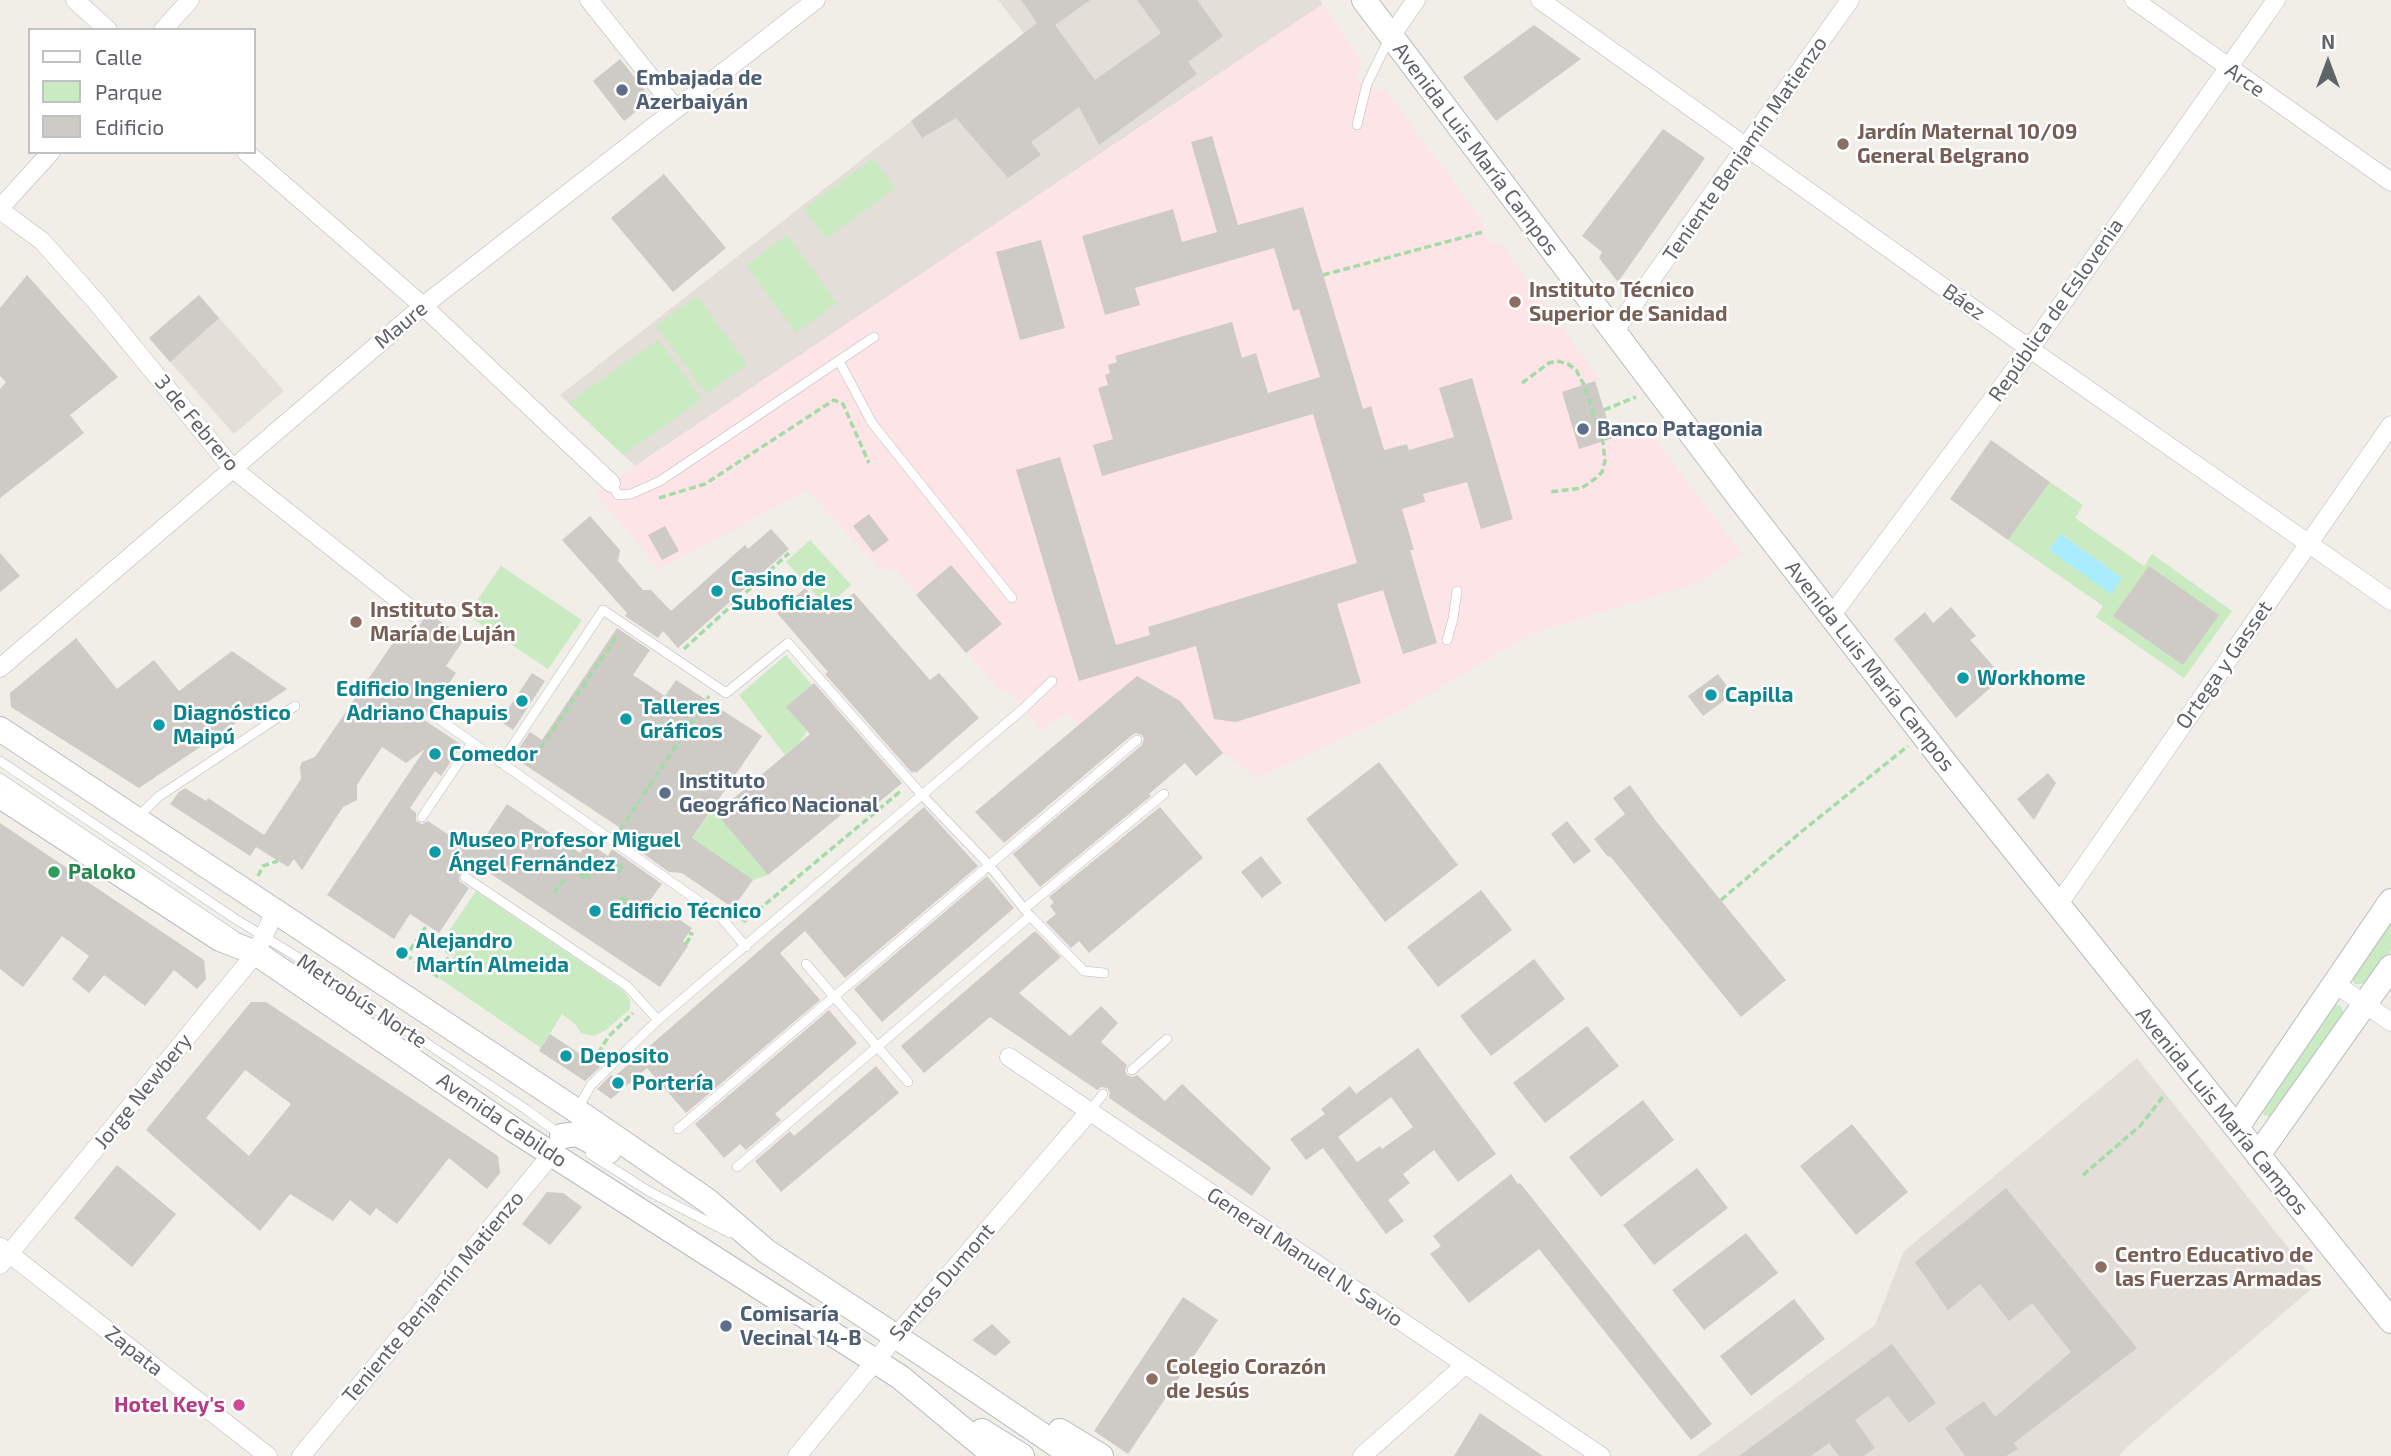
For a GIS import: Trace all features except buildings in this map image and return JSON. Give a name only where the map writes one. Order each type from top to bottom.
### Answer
[{"type":"main road","name":"Avenida Luis María Campos","points":[[1364,0],[1614,332],[1922,733],[2391,1321]]},
{"type":"main road","name":"Avenida Cabildo","points":[[0,729],[275,911],[875,1361],[900,1377],[995,1456]]},
{"type":"main road","name":"Avenida Cabildo","points":[[0,796],[220,939],[260,945],[566,1130],[708,1201],[766,1251],[896,1336],[1101,1456]]},
{"type":"main road","points":[[2237,1127],[2391,901]]},
{"type":"main road","points":[[2258,1155],[2391,967]]},
{"type":"main road","points":[[924,1354],[1073,1456]]},
{"type":"main road","points":[[900,1377],[1021,1456]]},
{"type":"street","points":[[75,0],[106,28]]},
{"type":"street","points":[[165,28],[190,0]]},
{"type":"street","points":[[589,0],[676,109]]},
{"type":"street","name":"Maure","points":[[0,668],[423,306],[816,0]]},
{"type":"street","points":[[1391,36],[1416,0]]},
{"type":"street","name":"Báez","points":[[1540,0],[2030,349],[2391,601]]},
{"type":"street","name":"Teniente Benjamín Matienzo","points":[[1614,332],[1850,0]]},
{"type":"street","name":"Arce","points":[[2134,0],[2391,182]]},
{"type":"street","name":"República de Eslovenia","points":[[1832,616],[2030,349],[2276,0]]},
{"type":"street","points":[[0,209],[49,154]]},
{"type":"street","points":[[249,154],[423,306],[611,483]]},
{"type":"street","name":"3 de Febrero","points":[[0,209],[42,241],[233,469],[415,613]]},
{"type":"street","name":"Ortega y Gasset","points":[[2058,905],[2391,425]]},
{"type":"street","name":"Jorge Newbery","points":[[3,1255],[260,945],[275,911]]},
{"type":"street","points":[[2334,983],[2391,1022]]},
{"type":"street","name":"General Manuel N. Savio","points":[[1009,1057],[1601,1456]]},
{"type":"street","name":"Santos Dumont","points":[[797,1456],[896,1336],[1090,1111]]},
{"type":"street","name":"Teniente Benjamín Matienzo","points":[[302,1456],[566,1130]]},
{"type":"street","name":"Zapata","points":[[3,1255],[268,1456]]},
{"type":"street","points":[[1362,1456],[1465,1365]]},
{"type":"lane","points":[[1357,125],[1367,84],[1391,36]]},
{"type":"lane","points":[[611,483],[618,495],[631,494],[660,481],[874,337]]},
{"type":"lane","points":[[839,361],[872,423],[1012,598]]},
{"type":"lane","points":[[1447,640],[1457,592]]},
{"type":"lane","points":[[501,763],[603,610],[726,693],[788,643],[911,783],[989,865],[1027,913],[1084,971],[1104,973]]},
{"type":"lane","points":[[566,1130],[591,1085],[658,1020],[1024,708],[1052,681]]},
{"type":"lane","points":[[136,819],[158,797],[295,706]]},
{"type":"lane","points":[[436,717],[720,916],[746,947]]},
{"type":"lane","points":[[678,1129],[1137,740]]},
{"type":"lane","points":[[422,817],[472,743]]},
{"type":"lane","points":[[0,761],[260,945]]},
{"type":"lane","points":[[0,778],[227,929],[260,945]]},
{"type":"lane","points":[[737,1167],[1164,794]]},
{"type":"lane","points":[[466,877],[627,986],[658,1020]]},
{"type":"lane","points":[[806,964],[908,1082]]},
{"type":"lane","points":[[1132,1070],[1167,1039]]},
{"type":"lane","points":[[1090,1111],[1103,1094]]},
{"type":"path","points":[[1323,275],[1483,232]]},
{"type":"path","points":[[1522,383],[1549,362],[1557,360],[1576,370],[1584,385],[1603,442],[1605,461],[1602,472],[1596,478],[1582,488],[1550,492]]},
{"type":"path","points":[[1604,410],[1657,388]]},
{"type":"path","points":[[658,498],[705,484],[834,400],[843,404],[869,463]]},
{"type":"path","points":[[674,658],[789,553]]},
{"type":"path","points":[[528,766],[616,635],[626,642]]},
{"type":"path","points":[[612,841],[716,686]]},
{"type":"path","points":[[1721,900],[1801,832],[1897,757],[1922,733]]},
{"type":"path","points":[[734,913],[745,921],[911,783]]},
{"type":"path","points":[[263,866],[278,861]]},
{"type":"path","points":[[554,893],[566,877]]},
{"type":"path","points":[[421,934],[451,954],[437,975],[405,957],[426,925]]},
{"type":"path","points":[[686,944],[692,934],[689,933]]},
{"type":"path","points":[[592,1062],[610,1036],[643,1003]]},
{"type":"path","points":[[2083,1175],[2141,1125],[2165,1094]]},
{"type":"shaded area","points":[[998,0],[1320,0],[1323,4],[635,466],[560,395],[1024,33]]},
{"type":"shaded area","points":[[1323,4],[1361,61],[1356,75],[1377,92],[1385,90],[1482,220],[1486,242],[1500,242],[1598,377],[1595,382],[1613,438],[1639,427],[1647,430],[1742,553],[1697,584],[1534,632],[1397,713],[1257,778],[1223,753],[1180,701],[1137,676],[1079,725],[1067,712],[1042,731],[1007,689],[1001,692],[897,570],[880,569],[807,490],[659,569],[595,493]]},
{"type":"shaded area","points":[[199,295],[284,391],[234,434],[149,338]]},
{"type":"shaded area","name":"Centro Educativo de las Fuerzas Armadas","points":[[2137,1058],[2317,1284],[2119,1456],[1697,1456],[1875,1325],[1904,1251]]},
{"type":"green space","points":[[873,158],[895,188],[826,239],[804,209]]},
{"type":"green space","points":[[787,235],[837,303],[796,333],[746,265]]},
{"type":"green space","points":[[697,296],[747,364],[706,394],[656,325]]},
{"type":"green space","points":[[658,340],[702,399],[623,455],[568,403]]},
{"type":"green space","points":[[2050,482],[2083,505],[2075,518],[2144,566],[2152,554],[2232,611],[2184,678],[2096,617],[2103,606],[2008,540]],"holes":[[[2061,534],[2122,578],[2049,550]]]},
{"type":"green space","points":[[810,540],[851,585],[827,607],[786,562]]},
{"type":"green space","points":[[501,566],[582,620],[548,669],[467,615]]},
{"type":"green space","points":[[786,655],[812,685],[787,707],[807,731],[800,742],[785,755],[739,695]]},
{"type":"green space","points":[[712,810],[768,875],[753,880],[673,866]]},
{"type":"green space","points":[[476,891],[624,991],[630,1001],[630,1009],[606,1030],[594,1036],[581,1033],[575,1024],[562,1014],[541,1048],[439,978],[456,953],[441,943]]},
{"type":"green space","points":[[2391,915],[2391,950],[2367,984],[2355,984],[2351,978]]},
{"type":"green space","points":[[2334,1004],[2341,1006],[2345,1017],[2271,1117],[2264,1115],[2260,1109]]},
{"type":"water","points":[[2061,534],[2122,578],[2111,594],[2049,550]]},
{"type":"place","name":"Embajada de Azerbaiyán","points":[[622,90]]},
{"type":"place","name":"Jardín Maternal 10/09 General Belgrano","points":[[1843,144]]},
{"type":"place","name":"Instituto Técnico Superior de Sanidad","points":[[1515,302]]},
{"type":"place","name":"Banco Patagonia","points":[[1583,429]]},
{"type":"place","name":"Casino de Suboficiales","points":[[717,591]]},
{"type":"place","name":"Instituto Sta. María de Luján","points":[[356,622]]},
{"type":"place","name":"Workhome","points":[[1963,678]]},
{"type":"place","name":"Capilla","points":[[1711,695]]},
{"type":"place","name":"Edificio Ingeniero Adriano Chapuis","points":[[522,701]]},
{"type":"place","name":"Talleres Gráficos","points":[[626,719]]},
{"type":"place","name":"Diagnóstico Maipú","points":[[159,725]]},
{"type":"place","name":"Comedor","points":[[435,754]]},
{"type":"place","name":"Instituto Geográfico Nacional","points":[[665,793]]},
{"type":"place","name":"Museo Profesor Miguel Ángel Fernández","points":[[435,852]]},
{"type":"place","name":"Paloko","points":[[54,872]]},
{"type":"place","name":"Edificio Técnico","points":[[595,911]]},
{"type":"place","name":"Alejandro Martín Almeida","points":[[402,953]]},
{"type":"place","name":"Deposito","points":[[566,1056]]},
{"type":"place","name":"Portería","points":[[618,1083]]},
{"type":"place","name":"Centro Educativo de las Fuerzas Armadas","points":[[2101,1267]]},
{"type":"place","name":"Comisaría Vecinal 14-B","points":[[726,1326]]},
{"type":"place","name":"Colegio Corazón de Jesús","points":[[1152,1379]]},
{"type":"place","name":"Hotel Key's","points":[[239,1405]]}]
